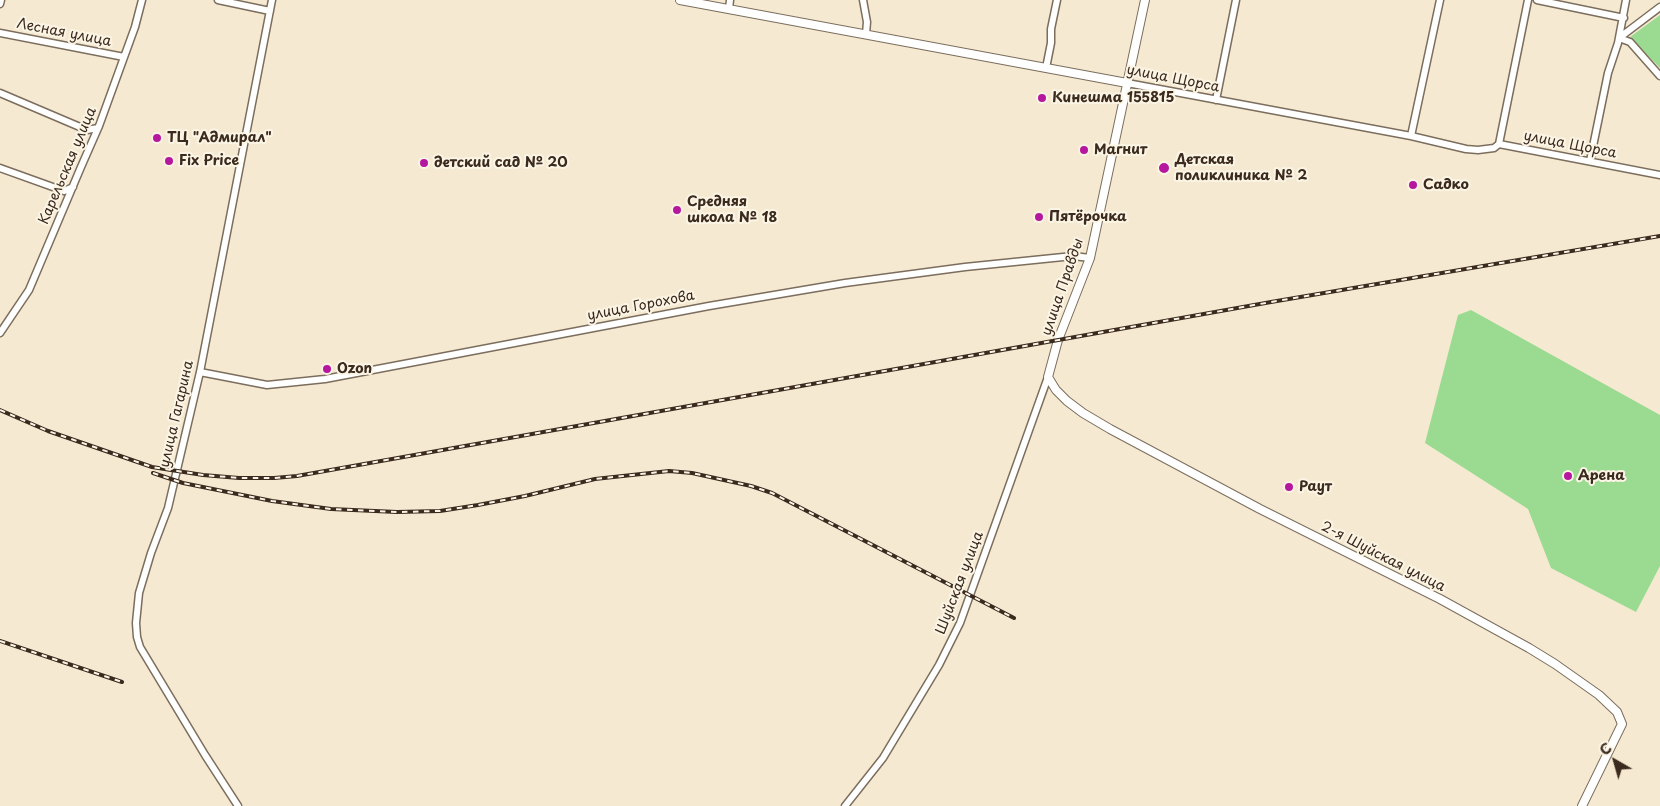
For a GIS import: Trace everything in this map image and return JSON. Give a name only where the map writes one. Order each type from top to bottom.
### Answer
[{"type":"street","name":"Карельская улица","points":[[0,333],[29,290],[73,187],[98,128],[124,58],[142,0]]},
{"type":"street","points":[[218,0],[270,11]]},
{"type":"street","name":"улица Гагарина","points":[[238,806],[140,647],[136,623],[139,593],[151,553],[168,508],[200,372],[272,0]]},
{"type":"street","name":"улица Щорса","points":[[680,0],[1478,150],[1494,148],[1499,144],[1660,175]]},
{"type":"street","points":[[729,9],[730,0]]},
{"type":"street","points":[[863,0],[867,22],[866,34]]},
{"type":"street","points":[[1046,68],[1057,0]]},
{"type":"street","name":"улица Правды","points":[[1048,377],[1058,340],[1090,258],[1145,0]]},
{"type":"street","points":[[1216,100],[1236,0]]},
{"type":"street","points":[[1411,136],[1440,0]]},
{"type":"street","points":[[1499,144],[1528,0]]},
{"type":"street","points":[[1537,0],[1624,18]]},
{"type":"street","points":[[1590,161],[1608,73],[1624,18],[1626,0]]},
{"type":"street","points":[[1619,38],[1660,7]]},
{"type":"street","name":"Лесная улица","points":[[0,33],[124,58]]},
{"type":"street","points":[[1619,38],[1630,42],[1660,76]]},
{"type":"street","points":[[0,93],[87,130],[98,128]]},
{"type":"street","points":[[0,168],[64,191],[73,187]]},
{"type":"street","name":"улица Горохова","points":[[200,372],[267,385],[325,378],[691,309],[845,283],[982,265],[1073,256],[1090,258]]},
{"type":"street","name":"Шуйская улица","points":[[844,806],[883,758],[935,673],[960,623],[1048,377]]},
{"type":"street","name":"2-я Шуйская улица","points":[[1048,377],[1056,390],[1067,401],[1110,429],[1260,509],[1445,601],[1555,664],[1599,695],[1617,712],[1622,724],[1582,806]]},
{"type":"green space","points":[[1660,15],[1660,68],[1630,37]]},
{"type":"green space","name":"Арена","points":[[1471,310],[1660,415],[1660,566],[1636,612],[1551,568],[1528,509],[1425,443],[1458,315]]},
{"type":"railway","points":[[0,410],[48,431],[152,467],[203,475],[239,478],[297,476],[1271,302],[1660,236]]},
{"type":"railway","points":[[153,473],[183,483],[272,501],[331,509],[397,512],[440,511],[478,505],[595,479],[669,471],[692,473],[751,486],[772,493],[1014,618]]},
{"type":"railway","points":[[0,641],[122,682]]},
{"type":"place","name":"Кинешма 155815","points":[[1042,98]]},
{"type":"place","name":"ТЦ \"Адмирал\"","points":[[157,138]]},
{"type":"place","name":"Магнит","points":[[1084,150]]},
{"type":"place","name":"Fix Price","points":[[169,161]]},
{"type":"place","name":"детский сад № 20","points":[[424,163]]},
{"type":"place","name":"Детская поликлиника № 2","points":[[1164,168]]},
{"type":"place","name":"Садко","points":[[1413,185]]},
{"type":"place","name":"Средняя школа № 18","points":[[677,210]]},
{"type":"place","name":"Пятёрочка","points":[[1039,217]]},
{"type":"place","name":"Ozon","points":[[327,369]]},
{"type":"place","name":"Арена","points":[[1568,476]]},
{"type":"place","name":"Раут","points":[[1289,487]]}]
